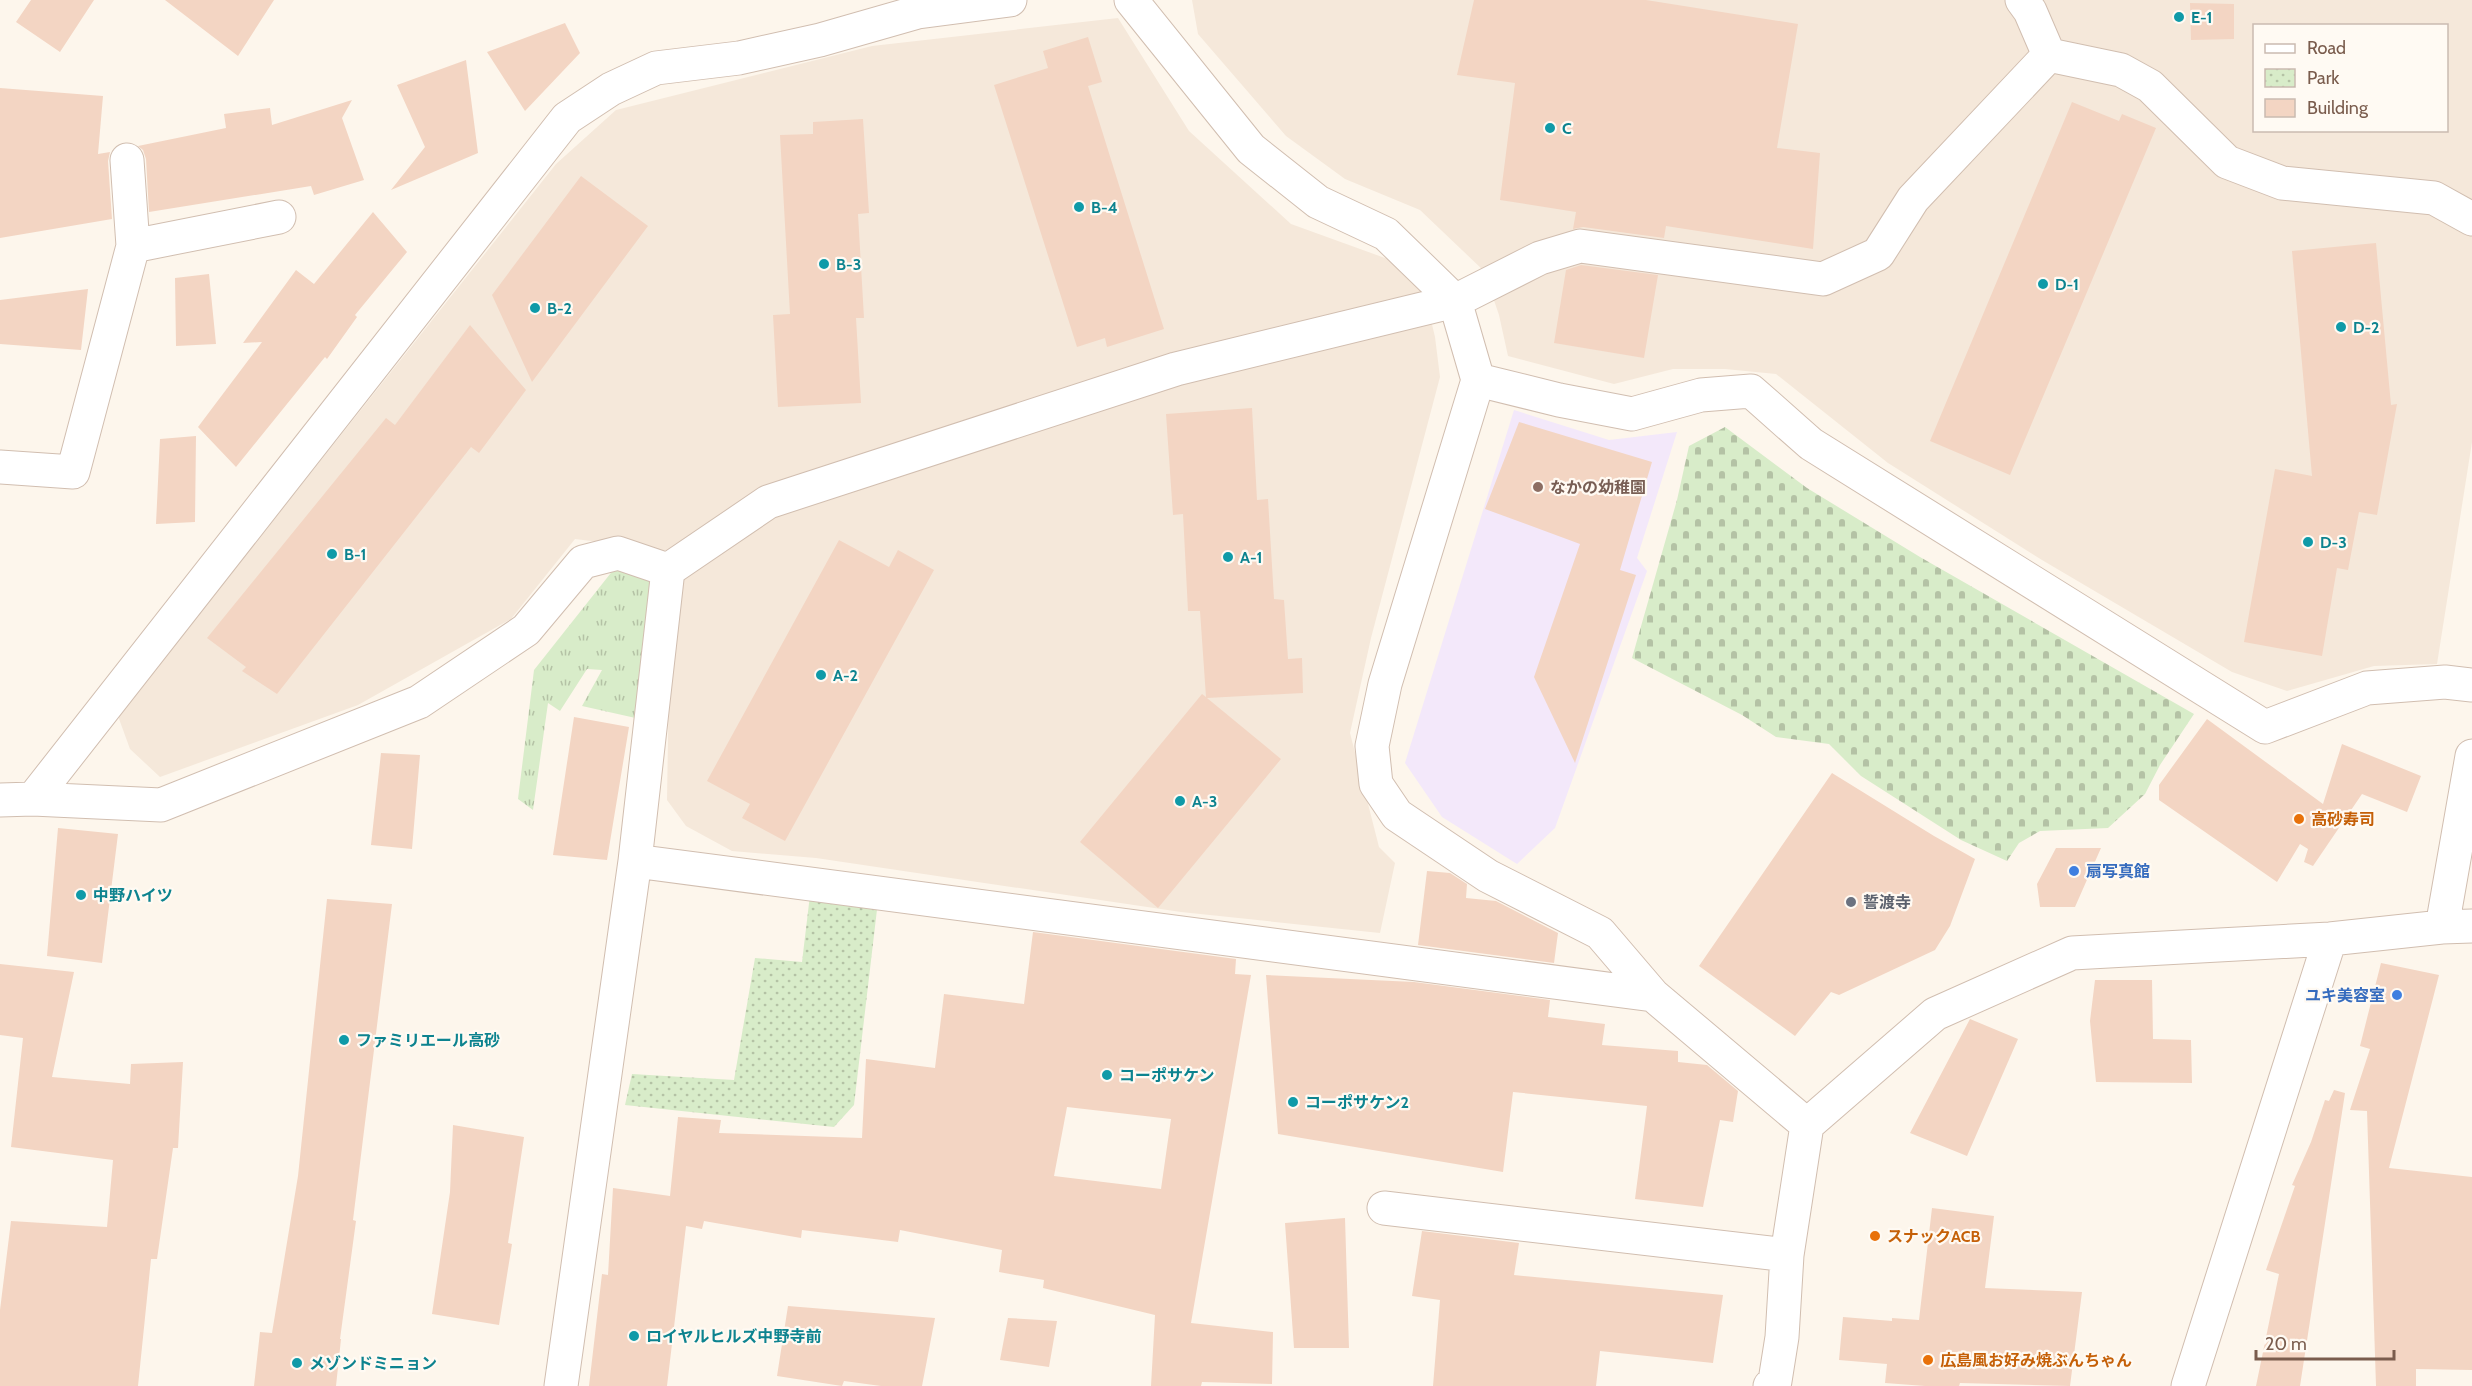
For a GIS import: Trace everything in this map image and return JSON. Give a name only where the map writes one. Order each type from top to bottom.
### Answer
[{"type":"street","points":[[33,799],[567,117],[611,89],[656,68],[751,55],[820,40],[918,12],[1010,0]]},
{"type":"street","points":[[1131,0],[1251,148],[1318,202],[1386,234],[1455,301],[1479,380],[1385,684],[1372,746],[1376,784],[1396,815],[1488,876],[1600,933],[1653,995],[1807,1125]]},
{"type":"street","points":[[2022,0],[2030,11],[2049,55]]},
{"type":"street","points":[[561,1386],[635,861],[668,570],[768,502],[1176,369],[1455,301],[1540,258],[1580,246],[1823,279],[1878,254],[1913,199],[2049,55]]},
{"type":"street","points":[[2049,55],[2121,70],[2150,86],[2228,162],[2282,183],[2434,198],[2472,219]]},
{"type":"street","points":[[0,467],[73,472],[133,246],[127,160]]},
{"type":"street","points":[[133,246],[279,217]]},
{"type":"street","points":[[1479,380],[1559,400],[1632,414],[1701,395],[1751,391],[1811,444],[2265,727],[2367,688],[2445,682],[2472,685]]},
{"type":"street","points":[[0,800],[33,799],[161,805],[419,702],[526,630],[583,562],[618,553],[668,570]]},
{"type":"street","points":[[1776,1384],[1782,1337],[1787,1255],[1807,1125],[1935,1014],[2072,952],[2330,939],[2457,927],[2472,756]]},
{"type":"street","points":[[635,861],[1653,995]]},
{"type":"street","points":[[2188,1386],[2330,939]]},
{"type":"street","points":[[1384,1208],[1787,1255]]},
{"type":"shaded area","points":[[1192,0],[2472,0],[2472,442],[2437,664],[2374,666],[2287,691],[2232,672],[2042,560],[1888,463],[1776,374],[1725,369],[1673,369],[1614,384],[1508,356],[1499,315],[1484,271],[1420,210],[1345,179],[1286,136],[1198,34]]},
{"type":"shaded area","points":[[1118,18],[1189,131],[1291,224],[1396,262],[1425,295],[1435,337],[1440,377],[1371,638],[1350,733],[1379,847],[1395,863],[1380,933],[1181,912],[816,858],[732,851],[686,826],[667,800],[671,551],[575,539],[511,619],[358,705],[160,777],[130,749],[118,716],[556,164],[616,110],[872,46]]},
{"type":"shaded area","points":[[1514,410],[1609,440],[1677,432],[1637,558],[1647,571],[1555,828],[1517,864],[1442,817],[1405,763]]},
{"type":"green space","points":[[1725,427],[1807,488],[1920,557],[2194,714],[2160,765],[2145,794],[2108,828],[2040,831],[2019,843],[2007,861],[1961,840],[1861,776],[1829,744],[1776,737],[1742,715],[1632,658],[1677,500],[1689,446]]},
{"type":"green space","points":[[614,569],[650,577],[656,615],[640,719],[582,706],[602,670],[587,669],[560,711],[548,703],[533,810],[518,799],[534,670]]},
{"type":"green space","points":[[810,895],[878,901],[854,1105],[834,1127],[625,1105],[632,1074],[734,1080],[755,958],[802,962]]},
{"type":"building","points":[[31,0],[94,0],[60,52],[16,22]]},
{"type":"building","points":[[165,0],[274,0],[238,56]]},
{"type":"building","name":"C","points":[[1474,0],[1646,0],[1798,24],[1777,148],[1820,153],[1813,249],[1666,226],[1664,238],[1583,227],[1573,229],[1576,212],[1500,200],[1515,83],[1457,75]]},
{"type":"building","points":[[2190,3],[2234,4],[2234,39],[2191,40]]},
{"type":"building","points":[[565,23],[580,53],[525,111],[487,52]]},
{"type":"building","name":"B-4","points":[[1088,37],[1102,82],[1088,86],[1164,329],[1107,347],[1105,338],[1077,347],[994,85],[1048,68],[1043,51]]},
{"type":"building","points":[[466,60],[478,153],[391,190],[425,147],[397,85]]},
{"type":"building","points":[[0,88],[103,96],[98,154],[110,152],[108,161],[112,219],[0,238]]},
{"type":"building","points":[[352,100],[342,118],[364,180],[314,195],[311,186],[149,212],[146,159],[143,150],[138,146],[226,128],[224,114],[270,108],[272,125]]},
{"type":"building","name":"D-1","points":[[2072,102],[2119,121],[2122,114],[2156,128],[2010,475],[1930,441]]},
{"type":"building","name":"B-3","points":[[863,119],[869,213],[858,214],[864,318],[856,318],[861,403],[778,407],[773,315],[790,314],[780,135],[813,134],[813,122]]},
{"type":"building","points":[[581,176],[648,226],[532,382],[492,295]]},
{"type":"building","points":[[373,212],[407,252],[355,315],[357,317],[327,359],[325,357],[236,467],[198,427],[262,342],[243,343],[296,270],[314,284]]},
{"type":"building","points":[[2376,243],[2391,405],[2397,404],[2377,515],[2359,512],[2348,570],[2337,568],[2322,656],[2244,642],[2275,469],[2312,476],[2292,251]]},
{"type":"building","points":[[1581,265],[1658,275],[1644,358],[1554,343],[1566,270]]},
{"type":"building","points":[[209,274],[216,344],[176,346],[175,278]]},
{"type":"building","points":[[88,289],[81,350],[0,344],[0,300]]},
{"type":"building","name":"B-1","points":[[470,325],[526,390],[479,453],[471,447],[277,694],[242,671],[246,667],[207,638],[386,418],[395,425]]},
{"type":"building","points":[[1252,408],[1257,500],[1268,499],[1274,599],[1284,600],[1288,659],[1302,658],[1303,693],[1207,698],[1281,759],[1158,908],[1080,842],[1202,694],[1206,697],[1200,611],[1188,611],[1183,514],[1173,515],[1166,414]]},
{"type":"building","points":[[1519,422],[1652,462],[1620,570],[1636,575],[1575,763],[1534,677],[1580,544],[1485,509]]},
{"type":"building","points":[[196,436],[195,522],[156,524],[160,439]]},
{"type":"building","name":"A-2","points":[[839,540],[889,567],[898,550],[934,570],[785,841],[742,818],[750,804],[707,781]]},
{"type":"building","points":[[574,717],[629,727],[607,860],[553,855]]},
{"type":"building","points":[[2207,719],[2323,804],[2342,744],[2421,776],[2407,812],[2362,794],[2313,866],[2304,862],[2308,849],[2300,844],[2277,882],[2159,800],[2159,785]]},
{"type":"building","points":[[381,753],[420,755],[412,849],[371,845]]},
{"type":"building","name":"誓渡寺","points":[[1832,773],[1975,859],[1950,926],[1935,950],[1839,995],[1831,992],[1795,1036],[1699,966]]},
{"type":"building","name":"中野ハイツ","points":[[58,828],[118,834],[102,963],[47,956]]},
{"type":"building","points":[[2056,848],[2101,848],[2075,907],[2040,907],[2037,884]]},
{"type":"building","points":[[1427,871],[1450,873],[1467,884],[1466,898],[1496,901],[1558,933],[1554,963],[1418,945]]},
{"type":"building","points":[[327,899],[392,904],[353,1220],[356,1221],[336,1386],[254,1386],[260,1332],[272,1333],[298,1176]]},
{"type":"building","points":[[1033,932],[1236,959],[1235,974],[1251,975],[1191,1323],[1273,1332],[1272,1384],[1202,1382],[1201,1386],[1151,1386],[1155,1315],[1043,1288],[1044,1280],[999,1272],[1002,1250],[900,1230],[898,1242],[802,1230],[801,1238],[704,1221],[702,1229],[686,1226],[667,1386],[589,1386],[602,1274],[608,1275],[613,1188],[670,1196],[678,1117],[721,1120],[719,1133],[862,1138],[866,1059],[935,1068],[944,994],[1024,1004]],"holes":[[[1067,1107],[1171,1119],[1161,1189],[1054,1176]]]},
{"type":"building","points":[[2381,963],[2439,975],[2389,1168],[2472,1177],[2472,1370],[2416,1369],[2416,1386],[2376,1386],[2367,1111],[2350,1110],[2370,1049],[2360,1046]]},
{"type":"building","points":[[0,964],[74,972],[52,1077],[130,1084],[131,1064],[183,1062],[178,1148],[173,1148],[157,1259],[151,1259],[138,1386],[0,1386],[0,1310],[11,1221],[107,1227],[113,1160],[11,1147],[23,1038],[0,1035]]},
{"type":"building","points":[[1266,975],[1414,982],[1550,1000],[1548,1017],[1605,1024],[1602,1045],[1678,1051],[1678,1062],[1707,1065],[1738,1091],[1733,1122],[1720,1120],[1703,1207],[1635,1199],[1647,1106],[1513,1092],[1503,1172],[1278,1134]]},
{"type":"building","points":[[2095,980],[2152,980],[2153,1039],[2191,1040],[2192,1083],[2096,1082],[2090,1021]]},
{"type":"building","points":[[1970,1019],[2018,1039],[1967,1156],[1910,1133]]},
{"type":"building","points":[[2334,1090],[2345,1093],[2300,1386],[2256,1386],[2279,1274],[2266,1270],[2295,1186],[2292,1185],[2311,1142],[2325,1100],[2329,1101]]},
{"type":"building","points":[[453,1125],[524,1137],[508,1243],[512,1244],[499,1325],[432,1314],[450,1192]]},
{"type":"building","points":[[1932,1208],[1994,1216],[1985,1288],[2082,1292],[2070,1386],[1960,1383],[1959,1386],[1925,1386],[1885,1383],[1887,1364],[1839,1360],[1843,1317],[1892,1321],[1892,1318],[1919,1320]]},
{"type":"building","points":[[1345,1218],[1349,1348],[1294,1348],[1285,1223]]},
{"type":"building","points":[[1422,1231],[1519,1243],[1514,1275],[1723,1295],[1713,1363],[1600,1351],[1596,1386],[1433,1386],[1440,1300],[1412,1296]]},
{"type":"building","points":[[788,1306],[935,1318],[922,1386],[881,1386],[844,1381],[842,1386],[777,1376]]},
{"type":"building","points":[[1008,1318],[1057,1321],[1049,1367],[1000,1360]]},
{"type":"place","name":"E-1","points":[[2179,17]]},
{"type":"place","name":"C","points":[[1550,128]]},
{"type":"place","name":"B-4","points":[[1079,207]]},
{"type":"place","name":"B-3","points":[[824,264]]},
{"type":"place","name":"D-1","points":[[2043,284]]},
{"type":"place","name":"B-2","points":[[535,308]]},
{"type":"place","name":"D-2","points":[[2341,327]]},
{"type":"place","name":"なかの幼稚園","points":[[1538,487]]},
{"type":"place","name":"D-3","points":[[2308,542]]},
{"type":"place","name":"B-1","points":[[332,554]]},
{"type":"place","name":"A-1","points":[[1228,557]]},
{"type":"place","name":"A-2","points":[[821,675]]},
{"type":"place","name":"A-3","points":[[1180,801]]},
{"type":"place","name":"高砂寿司","points":[[2299,819]]},
{"type":"place","name":"扇写真館","points":[[2074,871]]},
{"type":"place","name":"中野ハイツ","points":[[81,895]]},
{"type":"place","name":"誓渡寺","points":[[1851,902]]},
{"type":"place","name":"ユキ美容室","points":[[2397,995]]},
{"type":"place","name":"ファミリエール高砂","points":[[344,1040]]},
{"type":"place","name":"コーポサケン","points":[[1107,1075]]},
{"type":"place","name":"コーポサケン2","points":[[1293,1102]]},
{"type":"place","name":"スナックACB","points":[[1875,1236]]},
{"type":"place","name":"ロイヤルヒルズ中野寺前","points":[[634,1336]]},
{"type":"place","name":"広島風お好み焼ぶんちゃん","points":[[1928,1360]]},
{"type":"place","name":"メゾンドミニョン","points":[[297,1363]]}]
